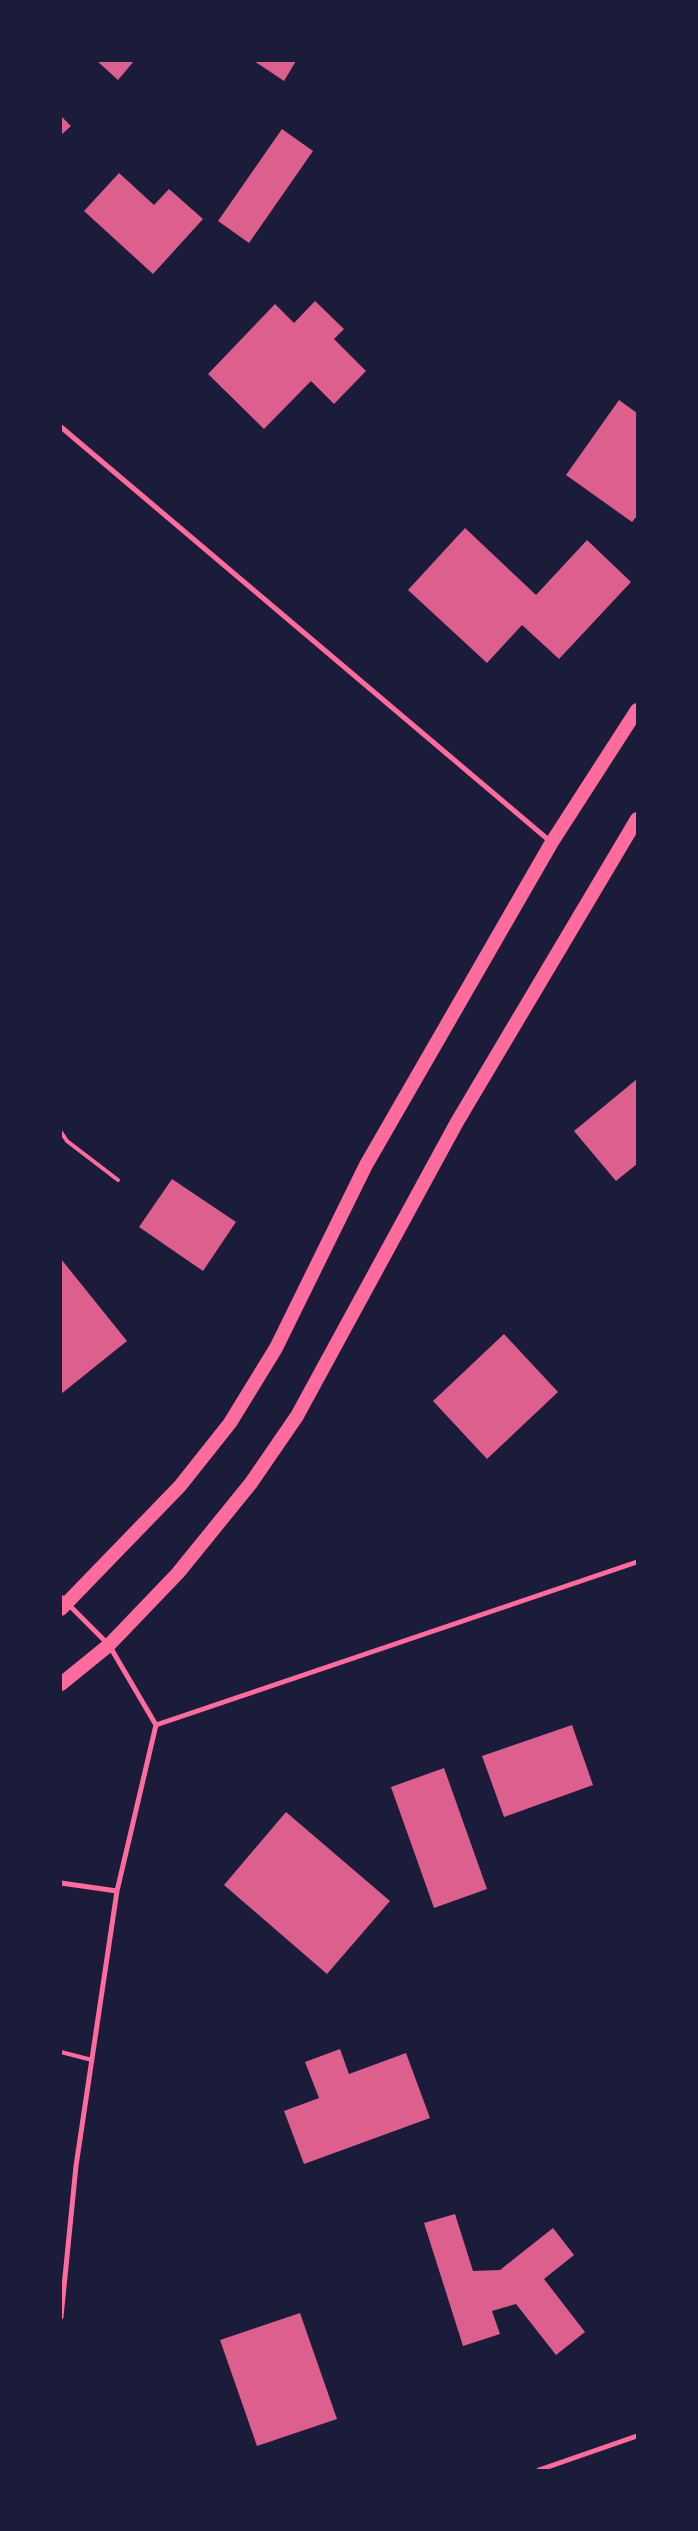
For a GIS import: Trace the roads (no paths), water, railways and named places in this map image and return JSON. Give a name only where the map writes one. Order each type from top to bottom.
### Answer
[{"type":"highway","points":[[64,1603],[180,1486],[230,1423],[276,1348],[366,1165],[552,842],[637,710]]},
{"type":"highway","points":[[61,1684],[109,1645],[191,1558],[252,1483],[297,1416],[457,1122],[637,819]]},
{"type":"street","points":[[61,427],[552,842]]},
{"type":"street","points":[[156,1725],[637,1562]]},
{"type":"street","points":[[61,2318],[76,2166],[117,1890],[156,1725],[109,1645],[64,1603]]},
{"type":"street","points":[[61,1883],[117,1890]]},
{"type":"street","points":[[540,2470],[637,2436]]},
{"type":"lane","points":[[61,1132],[67,1141],[118,1180]]},
{"type":"lane","points":[[61,2052],[92,2060]]}]
